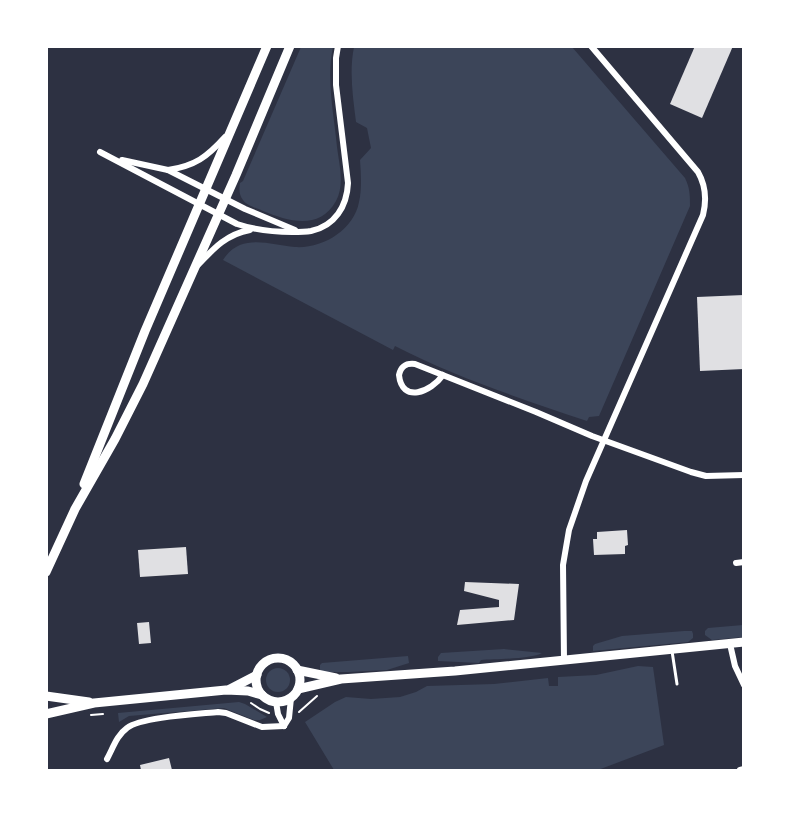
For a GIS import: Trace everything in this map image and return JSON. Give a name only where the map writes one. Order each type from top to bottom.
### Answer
[{"type":"main road","points":[[46,572],[75,509],[111,414],[267,46]]},
{"type":"main road","points":[[75,509],[143,384],[290,46]]},
{"type":"main road","points":[[298,689],[341,679],[455,671],[744,642]]},
{"type":"main road","points":[[46,714],[94,703],[226,690],[248,691],[276,702],[286,701],[298,689],[300,676],[289,661],[277,659],[266,662],[262,666],[257,675],[257,685],[262,695]]},
{"type":"main road","points":[[297,670],[341,679]]},
{"type":"main road","points":[[226,690],[257,675]]},
{"type":"main road","points":[[48,695],[94,703]]},
{"type":"street","points":[[100,152],[237,224],[254,229],[282,232],[316,230],[330,222],[341,211],[348,183],[336,85],[338,46]]},
{"type":"street","points":[[564,660],[562,565],[569,530],[603,440],[703,215],[705,196],[703,182],[695,168],[591,46]]},
{"type":"street","points":[[168,170],[196,163],[229,134]]},
{"type":"street","points":[[112,157],[168,170],[245,209],[299,232]]},
{"type":"street","points":[[195,268],[225,239],[254,229]]},
{"type":"street","points":[[443,375],[430,388],[416,393],[402,386],[399,375],[402,367],[409,363],[415,364],[443,375],[603,440],[706,476],[744,475]]},
{"type":"street","points":[[736,562],[744,562]]},
{"type":"street","points":[[730,644],[735,666],[744,685]]},
{"type":"street","points":[[284,726],[289,718],[291,698]]},
{"type":"street","points":[[276,702],[278,714],[284,726]]},
{"type":"street","points":[[107,759],[119,736],[126,729],[140,722],[218,712],[262,727],[284,726]]},
{"type":"lane","points":[[671,650],[677,684]]},
{"type":"path","points":[[294,712],[300,711],[316,698],[318,693]]},
{"type":"shaded area","points":[[301,47],[333,47],[330,84],[341,181],[339,194],[329,210],[321,217],[302,221],[273,215],[250,205],[242,198],[239,190],[240,183],[243,181]]},
{"type":"shaded area","points":[[354,47],[572,47],[685,178],[689,189],[690,206],[599,416],[589,417],[587,421],[466,378],[395,346],[393,350],[223,260],[230,251],[247,243],[295,247],[316,245],[335,236],[351,221],[360,197],[360,160],[371,148],[367,128],[356,122],[352,75]]},
{"type":"shaded area","points":[[743,625],[743,637],[712,640],[705,635],[708,628]]},
{"type":"shaded area","points":[[692,631],[693,638],[688,642],[593,651],[595,644],[622,636]]},
{"type":"shaded area","points":[[504,649],[542,653],[522,658],[481,660],[479,663],[438,661],[441,653]]},
{"type":"shaded area","points":[[408,656],[409,663],[387,670],[320,672],[322,663]]},
{"type":"shaded area","points":[[638,666],[653,667],[664,745],[598,770],[334,770],[305,722],[346,697],[371,699],[400,697],[427,686],[494,684],[548,678],[549,686],[558,686],[558,677],[596,675]]},
{"type":"shaded area","points":[[278,668],[287,671],[290,680],[287,689],[278,692],[269,689],[266,680],[269,671]]},
{"type":"shaded area","points":[[239,702],[267,717],[254,720],[224,708],[129,716],[119,722],[118,713]]},
{"type":"building","points":[[695,46],[733,46],[702,118],[670,104]]},
{"type":"building","points":[[744,295],[744,369],[700,371],[697,297]]},
{"type":"building","points":[[627,530],[628,545],[625,546],[625,554],[594,555],[593,539],[597,539],[597,532]]},
{"type":"building","points":[[186,547],[188,574],[140,577],[138,550]]},
{"type":"building","points":[[465,582],[519,584],[514,620],[457,625],[460,610],[499,607],[499,600],[464,591]]},
{"type":"building","points":[[149,622],[151,643],[139,644],[137,623]]},
{"type":"building","points":[[169,758],[172,770],[141,770],[140,765]]}]
